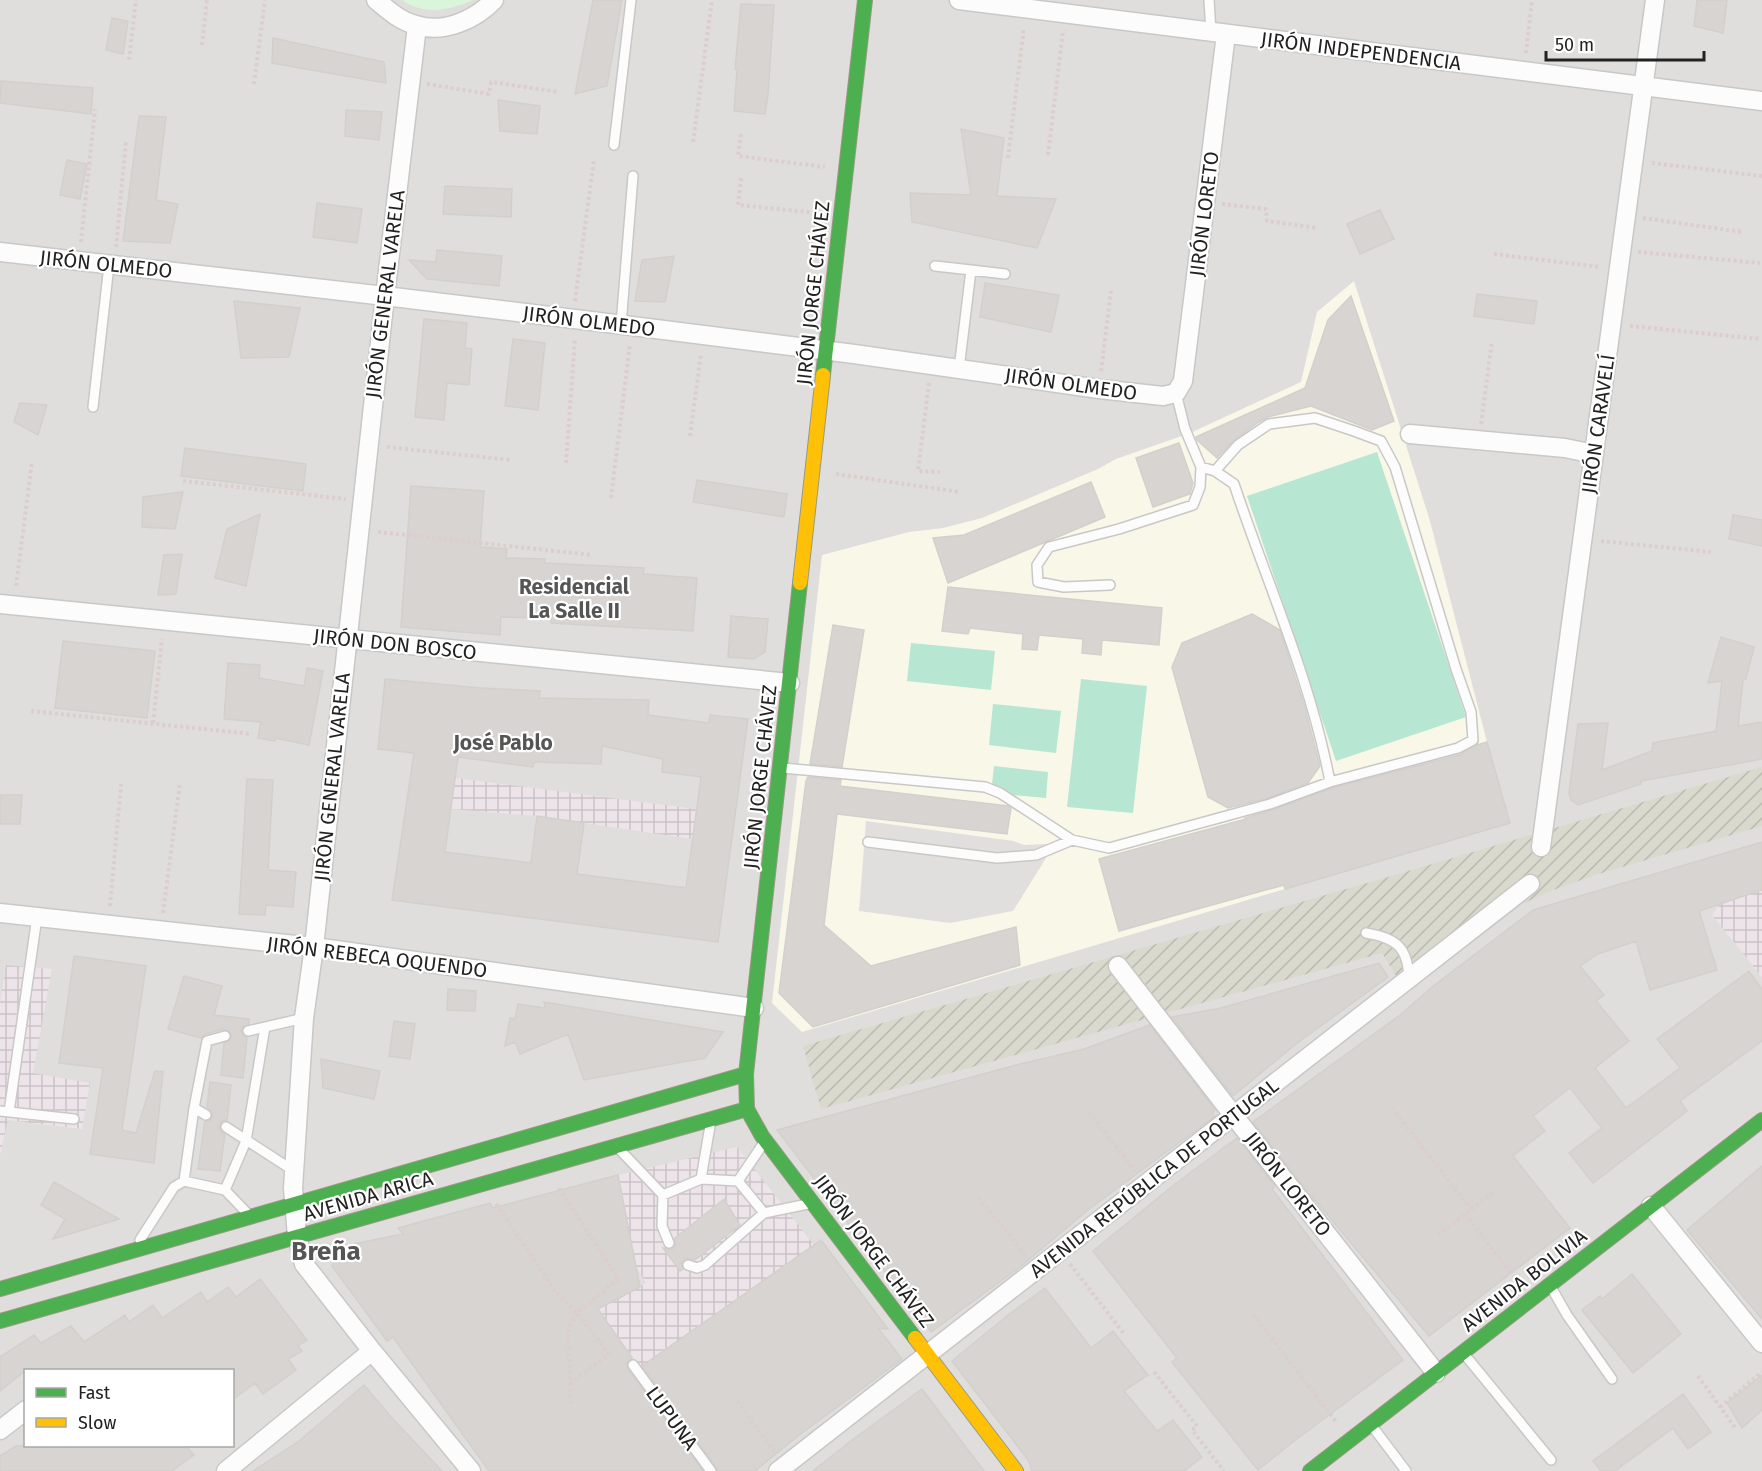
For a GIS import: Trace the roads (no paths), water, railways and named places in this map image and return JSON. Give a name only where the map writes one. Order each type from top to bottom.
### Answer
[{"type":"main road","name":"JIRÓN JORGE CHÁVEZ","points":[[865,0],[746,1074],[747,1109],[766,1140],[1016,1471]]},
{"type":"main road","name":"AVENIDA ARICA","points":[[0,1289],[746,1074]]},
{"type":"main road","name":"AVENIDA ARICA","points":[[0,1321],[747,1109]]},
{"type":"main road","name":"AVENIDA BOLIVIA","points":[[1310,1471],[1762,1120]]},
{"type":"street","points":[[376,0],[394,16],[417,26],[441,27],[465,21],[486,9],[494,0]]},
{"type":"street","name":"JIRÓN INDEPENDENCIA","points":[[959,0],[1762,101]]},
{"type":"street","name":"JIRÓN CARAVELÍ","points":[[1541,847],[1655,0]]},
{"type":"street","name":"JIRÓN GENERAL VARELA","points":[[417,26],[368,446],[314,947],[304,1018],[294,1204],[297,1236],[304,1264],[471,1471]]},
{"type":"street","name":"JIRÓN LORETO","points":[[1176,393],[1183,381],[1205,202],[1219,33]]},
{"type":"street","name":"JIRÓN OLMEDO","points":[[0,252],[627,325],[827,350],[1099,389],[1163,396],[1176,393]]},
{"type":"street","points":[[1410,434],[1565,448],[1594,454]]},
{"type":"street","name":"JIRÓN DON BOSCO","points":[[7,605],[790,684]]},
{"type":"street","name":"AVENIDA REPÚBLICA DE PORTUGAL","points":[[782,1468],[1530,884]]},
{"type":"street","name":"JIRÓN REBECA OQUENDO","points":[[0,913],[314,947],[754,1008]]},
{"type":"street","name":"JIRÓN LORETO","points":[[1118,966],[1436,1373]]},
{"type":"street","points":[[1651,1206],[1762,1343]]},
{"type":"street","points":[[226,1471],[372,1351]]},
{"type":"street","points":[[0,1431],[24,1412]]},
{"type":"lane","points":[[614,145],[631,0]]},
{"type":"lane","points":[[1209,0],[1219,33]]},
{"type":"lane","points":[[627,325],[633,176]]},
{"type":"lane","points":[[93,407],[112,265]]},
{"type":"lane","points":[[934,266],[1005,274]]},
{"type":"lane","points":[[959,369],[971,270]]},
{"type":"lane","points":[[1110,585],[1064,587],[1038,582],[1037,565],[1049,547],[1119,529],[1194,505],[1200,487],[1201,467],[1185,429],[1176,393]]},
{"type":"lane","points":[[780,768],[985,787],[1000,793],[1072,840],[1108,848],[1270,804],[1330,782],[1458,748],[1473,740],[1471,712],[1395,467],[1381,441],[1315,418],[1269,424],[1238,445],[1215,471]]},
{"type":"lane","points":[[1201,467],[1215,471],[1234,484],[1297,660],[1324,748],[1330,782]]},
{"type":"lane","points":[[868,842],[997,858],[1036,855],[1072,840]]},
{"type":"lane","points":[[37,917],[4,1112],[74,1119]]},
{"type":"lane","points":[[1366,933],[1384,936],[1399,946],[1408,961],[1409,979]]},
{"type":"lane","points":[[248,1031],[304,1018]]},
{"type":"lane","points":[[225,1190],[246,1141],[265,1027]]},
{"type":"lane","points":[[133,1250],[174,1187],[184,1180],[194,1108],[207,1041],[225,1036]]},
{"type":"lane","points":[[194,1108],[206,1115]]},
{"type":"lane","points":[[701,1179],[711,1120]]},
{"type":"lane","points":[[226,1127],[294,1171]]},
{"type":"lane","points":[[738,1181],[766,1140]]},
{"type":"lane","points":[[617,1146],[663,1195],[662,1226],[669,1243]]},
{"type":"lane","points":[[663,1195],[701,1179],[738,1181],[764,1213]]},
{"type":"lane","points":[[184,1180],[225,1190],[251,1216]]},
{"type":"lane","points":[[688,1265],[697,1268],[705,1265],[764,1213],[813,1203]]},
{"type":"lane","points":[[1549,1285],[1612,1379]]},
{"type":"lane","points":[[1463,1352],[1551,1460]]},
{"type":"lane","name":"LUPUNA","points":[[633,1365],[711,1471]]},
{"type":"lane","points":[[1370,1424],[1406,1471]]},
{"type":"district","name":"Residencial La Salle II","points":[[574,599]]},
{"type":"district","name":"José Pablo","points":[[503,743]]},
{"type":"district","name":"Breña","points":[[326,1251]]}]
